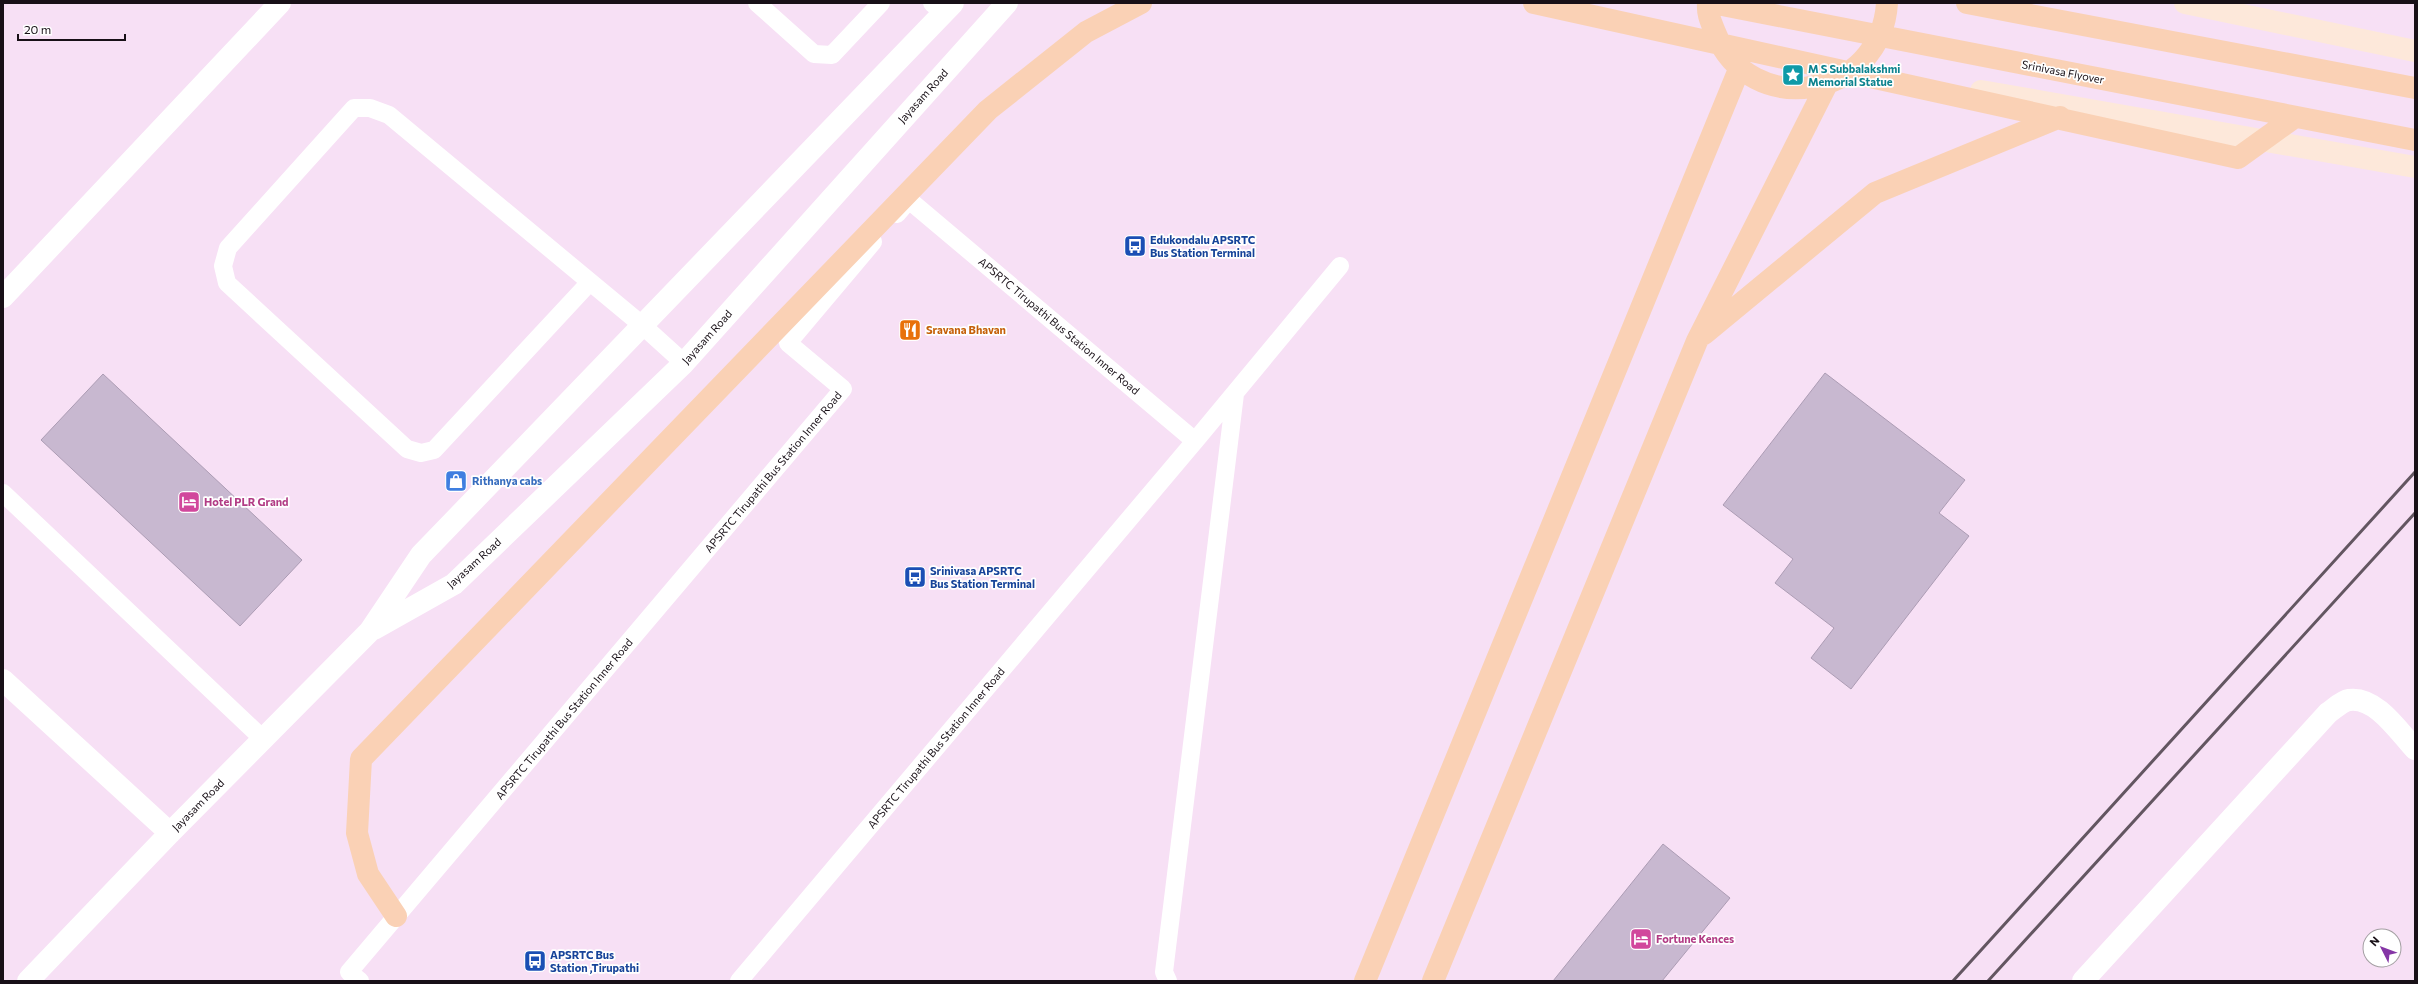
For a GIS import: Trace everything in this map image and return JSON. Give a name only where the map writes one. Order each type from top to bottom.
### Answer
[{"type":"main road","points":[[396,916],[368,874],[357,833],[361,759],[988,110],[1086,32],[1141,3]]},
{"type":"main road","points":[[1534,3],[2238,158],[2295,117]]},
{"type":"main road","points":[[1708,3],[1708,13],[1722,50],[1750,77],[1788,89],[1827,84],[1854,70],[1875,47],[1886,19],[1887,3]]},
{"type":"main road","name":"Srinivasa Flyover","points":[[1712,3],[2415,140]]},
{"type":"main road","points":[[1967,3],[2415,88]]},
{"type":"main road","points":[[1365,981],[1740,67]]},
{"type":"main road","points":[[1433,981],[1697,340],[1827,84]]},
{"type":"main road","points":[[1697,340],[1875,193],[2079,108]]},
{"type":"street","points":[[3,297],[280,3]]},
{"type":"street","name":"Jayasam Road","points":[[370,631],[454,584],[684,363],[1007,3]]},
{"type":"street","points":[[1577,3],[1722,50]]},
{"type":"street","points":[[2186,3],[2415,51]]},
{"type":"street","name":"Jayasam Road","points":[[28,981],[170,833],[370,631],[421,555],[642,325],[943,6]]},
{"type":"street","points":[[1854,70],[2415,167]]},
{"type":"street","points":[[3,680],[170,833]]},
{"type":"street","points":[[2083,981],[2328,713],[2348,700],[2361,700],[2377,709],[2415,749]]},
{"type":"lane","points":[[757,3],[814,54],[824,56],[832,54],[882,3]]},
{"type":"lane","points":[[590,282],[434,450],[420,453],[407,449],[227,283],[223,266],[228,248],[354,108],[370,108],[389,115],[642,325],[684,363]]},
{"type":"lane","name":"APSRTC Tirupathi Bus Station Inner Road","points":[[360,981],[349,972],[843,390],[788,343],[909,200],[1195,441]]},
{"type":"lane","name":"APSRTC Tirupathi Bus Station Inner Road","points":[[739,981],[1235,394],[1340,266]]},
{"type":"lane","points":[[1168,981],[1164,972],[1235,394]]},
{"type":"lane","points":[[3,493],[263,739]]},
{"type":"building","points":[[1825,373],[1965,480],[1939,513],[1969,536],[1851,689],[1811,658],[1834,628],[1775,583],[1793,559],[1723,505]]},
{"type":"building","points":[[103,374],[302,560],[240,626],[41,440]]},
{"type":"building","name":"Fortune Kences","points":[[1663,844],[1730,898],[1662,981],[1553,981]]},
{"type":"railway","points":[[1953,981],[2415,472]]},
{"type":"railway","points":[[1988,981],[2415,513]]},
{"type":"place","name":"M S Subbalakshmi Memorial Statue","points":[[1793,75]]},
{"type":"place","name":"Edukondalu APSRTC Bus Station Terminal","points":[[1135,246]]},
{"type":"place","name":"Sravana Bhavan","points":[[910,330]]},
{"type":"place","name":"Rithanya cabs","points":[[456,481]]},
{"type":"place","name":"Hotel PLR Grand","points":[[189,502]]},
{"type":"place","name":"Srinivasa APSRTC Bus Station Terminal","points":[[915,577]]},
{"type":"place","name":"Fortune Kences","points":[[1641,939]]},
{"type":"place","name":"APSRTC Bus Station ,Tirupathi","points":[[535,961]]}]
